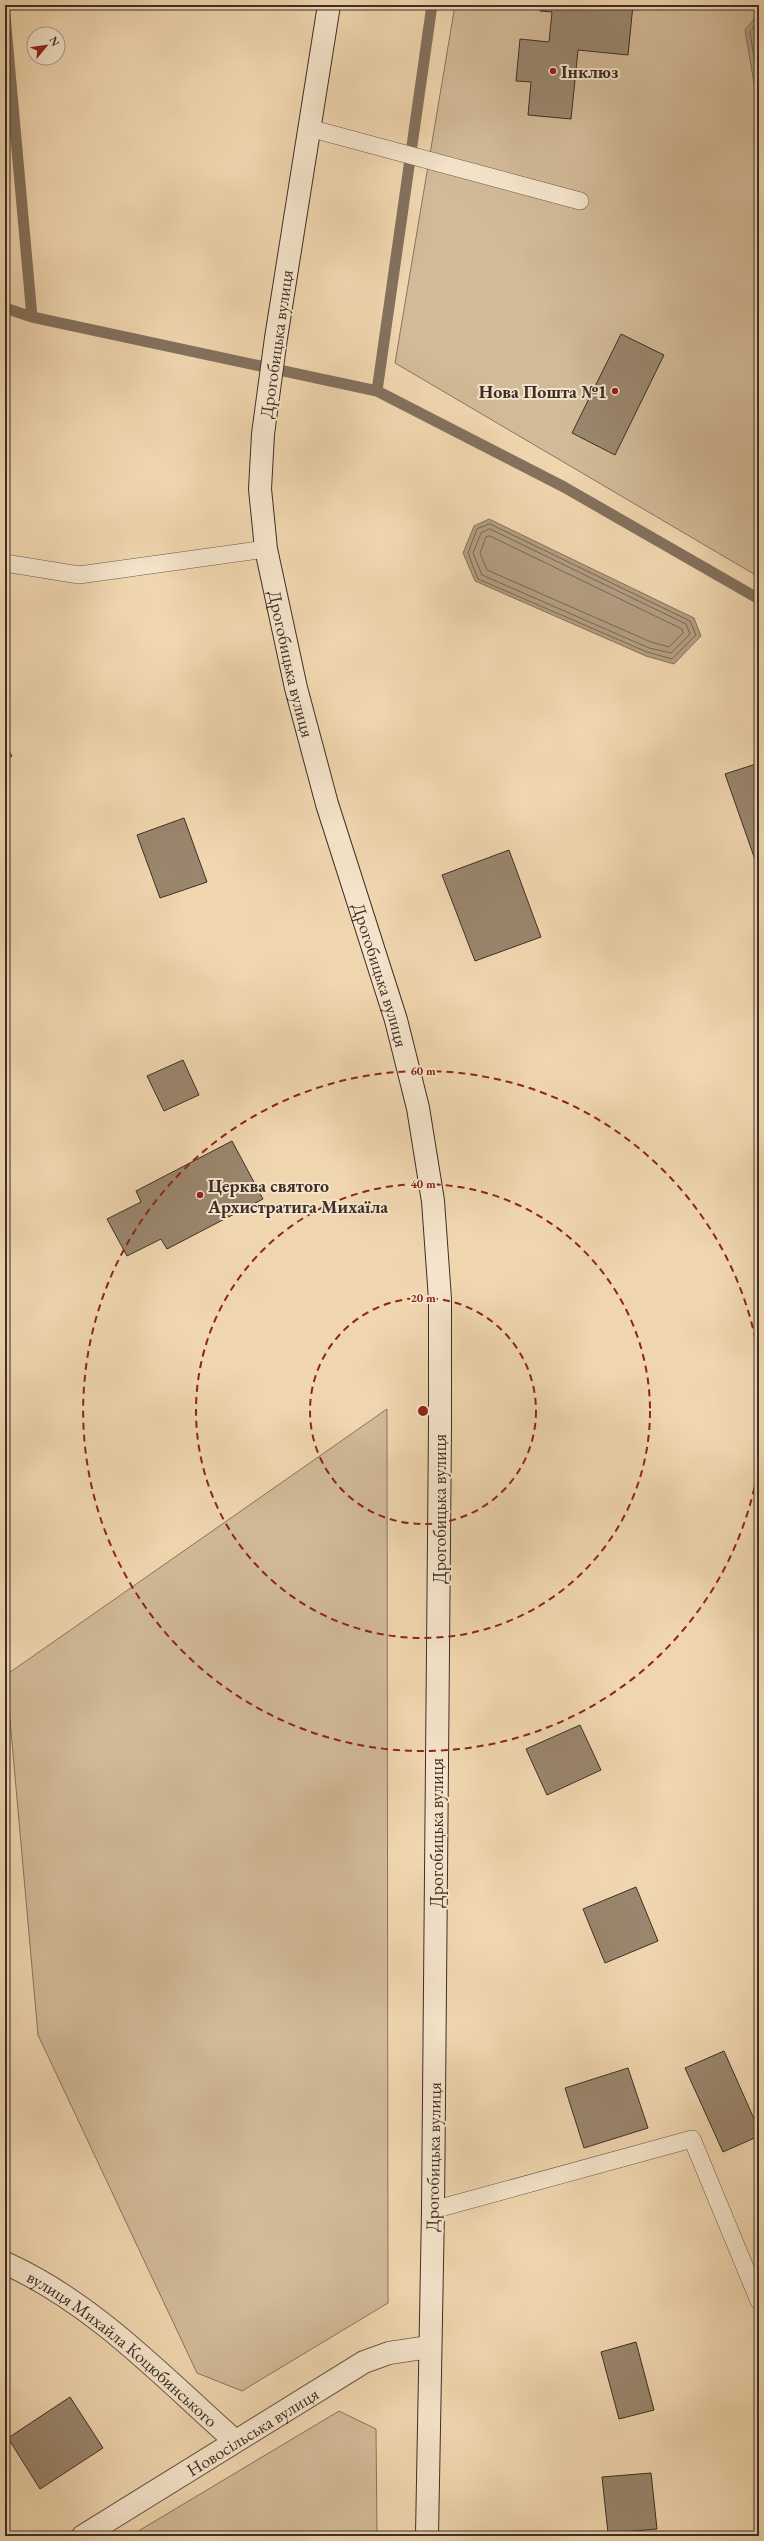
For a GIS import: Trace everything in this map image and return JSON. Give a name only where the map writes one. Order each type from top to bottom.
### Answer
[{"type":"main road","name":"Дрогобицька вулиця","points":[[329,5],[276,338],[260,489],[266,549],[296,688],[327,804],[398,1027],[418,1108],[433,1201],[440,1299],[433,2210],[429,2347],[427,2536]]},
{"type":"main road","name":"вулиця Михайла Коцюбинського","points":[[5,2263],[65,2295],[95,2316],[234,2440]]},
{"type":"main road","name":"Новосільська вулиця","points":[[83,2536],[234,2440],[364,2362],[389,2353],[429,2347]]},
{"type":"lane","points":[[309,128],[580,201]]},
{"type":"lane","points":[[5,563],[79,575],[266,549]]},
{"type":"lane","points":[[433,2210],[692,2139],[759,2301]]},
{"type":"shaded area","points":[[455,5],[759,5],[759,577],[395,363]]},
{"type":"shaded area","points":[[387,1409],[388,2303],[242,2391],[197,2373],[38,2035],[6,1675]]},
{"type":"shaded area","points":[[339,2411],[376,2429],[377,2536],[130,2536]]},
{"type":"water","points":[[759,13],[759,102],[756,95],[745,30]]},
{"type":"water","points":[[489,519],[694,618],[701,636],[674,664],[646,656],[475,581],[463,553],[474,526]]},
{"type":"building","points":[[540,5],[633,5],[628,55],[578,50],[571,119],[528,115],[531,82],[516,81],[520,39],[549,42],[552,12],[540,11]]},
{"type":"building","points":[[621,334],[664,355],[615,455],[572,433]]},
{"type":"building","points":[[5,745],[12,756],[5,760]]},
{"type":"building","points":[[759,763],[759,871],[725,774]]},
{"type":"building","points":[[184,818],[207,882],[160,898],[137,835]]},
{"type":"building","points":[[509,850],[541,937],[475,961],[442,875]]},
{"type":"building","points":[[183,1060],[199,1095],[164,1111],[147,1076]]},
{"type":"building","name":"Церква святого Архистратига Михаїла","points":[[232,1141],[263,1199],[167,1249],[161,1239],[127,1256],[107,1219],[141,1202],[136,1191]]},
{"type":"building","points":[[580,1725],[601,1770],[547,1795],[526,1749]]},
{"type":"building","points":[[636,1887],[658,1941],[605,1963],[583,1909]]},
{"type":"building","points":[[724,2051],[759,2130],[759,2136],[723,2152],[685,2068]]},
{"type":"building","points":[[628,2068],[648,2128],[584,2148],[565,2088]]},
{"type":"building","points":[[636,2342],[654,2410],[619,2419],[601,2352]]},
{"type":"building","points":[[70,2397],[103,2448],[40,2489],[8,2438]]},
{"type":"building","points":[[651,2473],[657,2529],[608,2533],[602,2477]]},
{"type":"waterway","points":[[377,391],[432,5]]},
{"type":"waterway","points":[[5,16],[32,317]]},
{"type":"waterway","points":[[5,308],[32,317],[377,391],[564,487],[759,599]]},
{"type":"place","name":"Інклюз","points":[[553,71]]},
{"type":"place","name":"Нова Пошта №1","points":[[615,391]]},
{"type":"place","name":"Церква святого Архистратига Михаїла","points":[[200,1195]]}]
